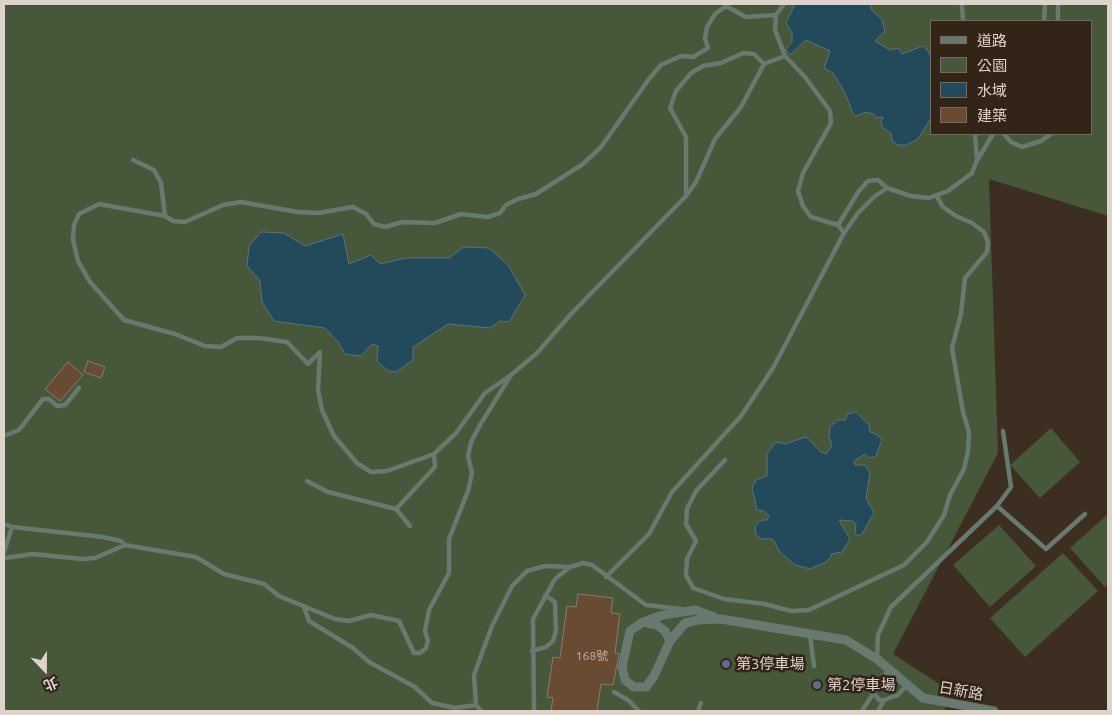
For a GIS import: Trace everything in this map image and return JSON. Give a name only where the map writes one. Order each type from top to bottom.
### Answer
[{"type":"street","points":[[721,619],[698,620],[685,623],[670,641],[654,676],[646,687],[634,687],[625,680],[622,667],[630,631],[644,622],[663,615],[695,610],[721,619],[846,640],[876,659],[907,685]]},
{"type":"street","points":[[644,622],[657,625],[665,631],[670,641]]},
{"type":"street","name":"日新路","points":[[907,685],[923,698],[994,711]]},
{"type":"lane","points":[[784,4],[776,15],[775,30],[785,56],[805,77],[830,111],[831,123],[803,173],[798,191],[803,206],[812,217],[838,225],[844,233]]},
{"type":"lane","points":[[962,4],[963,20]]},
{"type":"lane","points":[[1044,20],[1045,4]]},
{"type":"lane","points":[[1058,4],[1058,20]]},
{"type":"lane","points":[[776,15],[746,17],[726,6],[707,27],[705,38],[708,48],[693,57],[681,56],[661,65],[648,78],[601,147],[583,164],[536,194],[506,205],[500,213],[488,217],[461,214],[435,223],[403,222],[385,227],[374,224],[366,214],[353,207],[318,213],[298,212],[241,202],[223,205],[185,222],[173,221],[166,216],[100,204],[78,214],[74,225],[73,240],[78,261],[90,282],[112,310],[124,320],[204,346],[221,347],[237,338],[259,338],[288,342],[308,364],[320,352],[318,390],[322,410],[334,436],[357,463],[371,472],[387,471],[434,454],[456,433],[485,393],[511,375],[537,353],[571,314],[686,196],[696,182],[716,140],[741,107],[764,64],[785,56]]},
{"type":"lane","points":[[686,196],[686,137],[670,108],[676,92],[690,73],[703,66],[721,63],[743,53],[754,54],[764,64]]},
{"type":"lane","points":[[975,135],[977,160]]},
{"type":"lane","points":[[838,225],[859,191],[868,181],[878,180],[887,188],[912,196],[929,198],[948,191],[972,173],[991,135]]},
{"type":"lane","points":[[1005,135],[1011,142],[1022,147],[1041,141],[1050,135]]},
{"type":"lane","points":[[133,160],[154,170],[161,183],[166,216]]},
{"type":"lane","points":[[606,577],[649,534],[672,492],[741,416],[773,368],[844,233],[858,213],[875,196],[887,188]]},
{"type":"lane","points":[[725,460],[696,491],[687,509],[686,524],[696,541],[687,559],[686,575],[693,588],[724,599],[765,604],[791,611],[809,610],[904,565],[927,542],[944,515],[950,495],[964,469],[968,451],[970,432],[963,412],[952,348],[961,314],[965,278],[987,252],[988,242],[984,232],[943,207],[936,195]]},
{"type":"lane","points":[[4,558],[33,554],[82,559],[95,558],[125,545],[196,557],[224,574],[264,584],[279,596],[335,619],[349,621],[371,614],[399,621],[414,653],[420,653],[426,648],[426,621],[429,610],[449,573],[449,539],[468,491],[472,473],[468,456],[471,442],[511,375]]},
{"type":"lane","points":[[4,436],[19,430],[44,399],[49,399],[57,406],[65,405],[79,388]]},
{"type":"lane","points":[[876,659],[878,635],[890,607],[996,506],[1010,486],[1003,431]]},
{"type":"lane","points":[[396,509],[435,467],[434,454]]},
{"type":"lane","points":[[307,481],[328,492],[396,509],[410,526]]},
{"type":"lane","points":[[996,506],[1046,549],[1085,514]]},
{"type":"lane","points":[[4,524],[12,527],[78,533],[121,541],[125,545]]},
{"type":"lane","points":[[4,552],[12,527]]},
{"type":"lane","points":[[481,711],[476,705],[474,675],[492,626],[512,586],[528,571],[545,566],[570,567],[583,563],[592,565],[646,605],[695,610]]},
{"type":"lane","points":[[534,711],[533,619],[555,579],[570,567]]},
{"type":"lane","points":[[532,651],[546,647],[553,641],[556,631],[555,602],[545,595]]},
{"type":"lane","points":[[304,607],[309,621],[353,648],[368,662],[415,687],[432,704],[455,708],[476,705]]},
{"type":"lane","points":[[810,634],[814,666]]},
{"type":"lane","points":[[862,711],[888,670]]},
{"type":"lane","points":[[874,693],[878,700],[884,700],[898,695],[907,685]]},
{"type":"lane","points":[[614,692],[628,700],[639,711]]},
{"type":"lane","points":[[878,711],[884,700]]},
{"type":"lane","points":[[698,711],[701,703]]},
{"type":"green space","points":[[4,4],[1108,4],[1108,216],[989,179],[998,453],[893,654],[944,687],[945,711],[4,711]]},
{"type":"green space","points":[[1051,428],[1080,462],[1040,498],[1010,465]]},
{"type":"green space","points":[[1108,514],[1108,584],[1105,587],[1070,548]]},
{"type":"green space","points":[[999,525],[1036,566],[990,607],[953,565]]},
{"type":"green space","points":[[1063,553],[1098,591],[1025,657],[990,618]]},
{"type":"water","points":[[795,4],[871,4],[871,9],[882,20],[885,31],[875,41],[890,50],[898,48],[902,54],[923,46],[930,55],[930,120],[918,139],[906,145],[898,145],[892,141],[891,133],[883,128],[881,122],[883,117],[877,118],[873,114],[866,112],[856,116],[853,114],[845,93],[833,73],[824,68],[830,51],[806,40],[790,55],[786,50],[792,42],[792,33],[786,23]]},
{"type":"water","points":[[261,232],[284,233],[305,246],[343,234],[349,264],[371,255],[380,264],[406,258],[449,258],[464,247],[489,248],[508,265],[525,295],[509,322],[500,321],[490,328],[448,324],[413,347],[413,360],[396,372],[388,371],[377,361],[378,346],[372,344],[361,356],[345,354],[338,342],[325,328],[274,321],[262,302],[260,281],[247,266],[249,246]]},
{"type":"water","points":[[856,412],[869,425],[870,432],[878,435],[882,440],[876,456],[870,458],[865,454],[854,461],[855,465],[865,465],[870,473],[866,498],[874,513],[862,534],[858,536],[855,533],[856,524],[852,521],[839,520],[850,539],[842,552],[831,554],[831,557],[826,562],[810,569],[795,565],[779,551],[773,539],[761,539],[756,535],[755,527],[762,520],[767,520],[769,516],[764,511],[757,510],[752,488],[756,480],[767,476],[767,453],[776,442],[785,444],[806,437],[821,452],[826,454],[832,446],[829,436],[830,427],[838,420],[845,420],[848,414]]},
{"type":"building","points":[[88,361],[105,367],[101,378],[84,372]]},
{"type":"building","points":[[68,362],[83,375],[60,401],[45,389]]},
{"type":"building","points":[[578,594],[613,598],[611,613],[620,614],[615,653],[619,654],[613,685],[601,684],[597,711],[551,711],[553,698],[547,697],[553,657],[560,658],[567,606],[576,607]]},
{"type":"place","name":"第3停車場","points":[[726,664]]},
{"type":"place","name":"第2停車場","points":[[817,685]]}]
